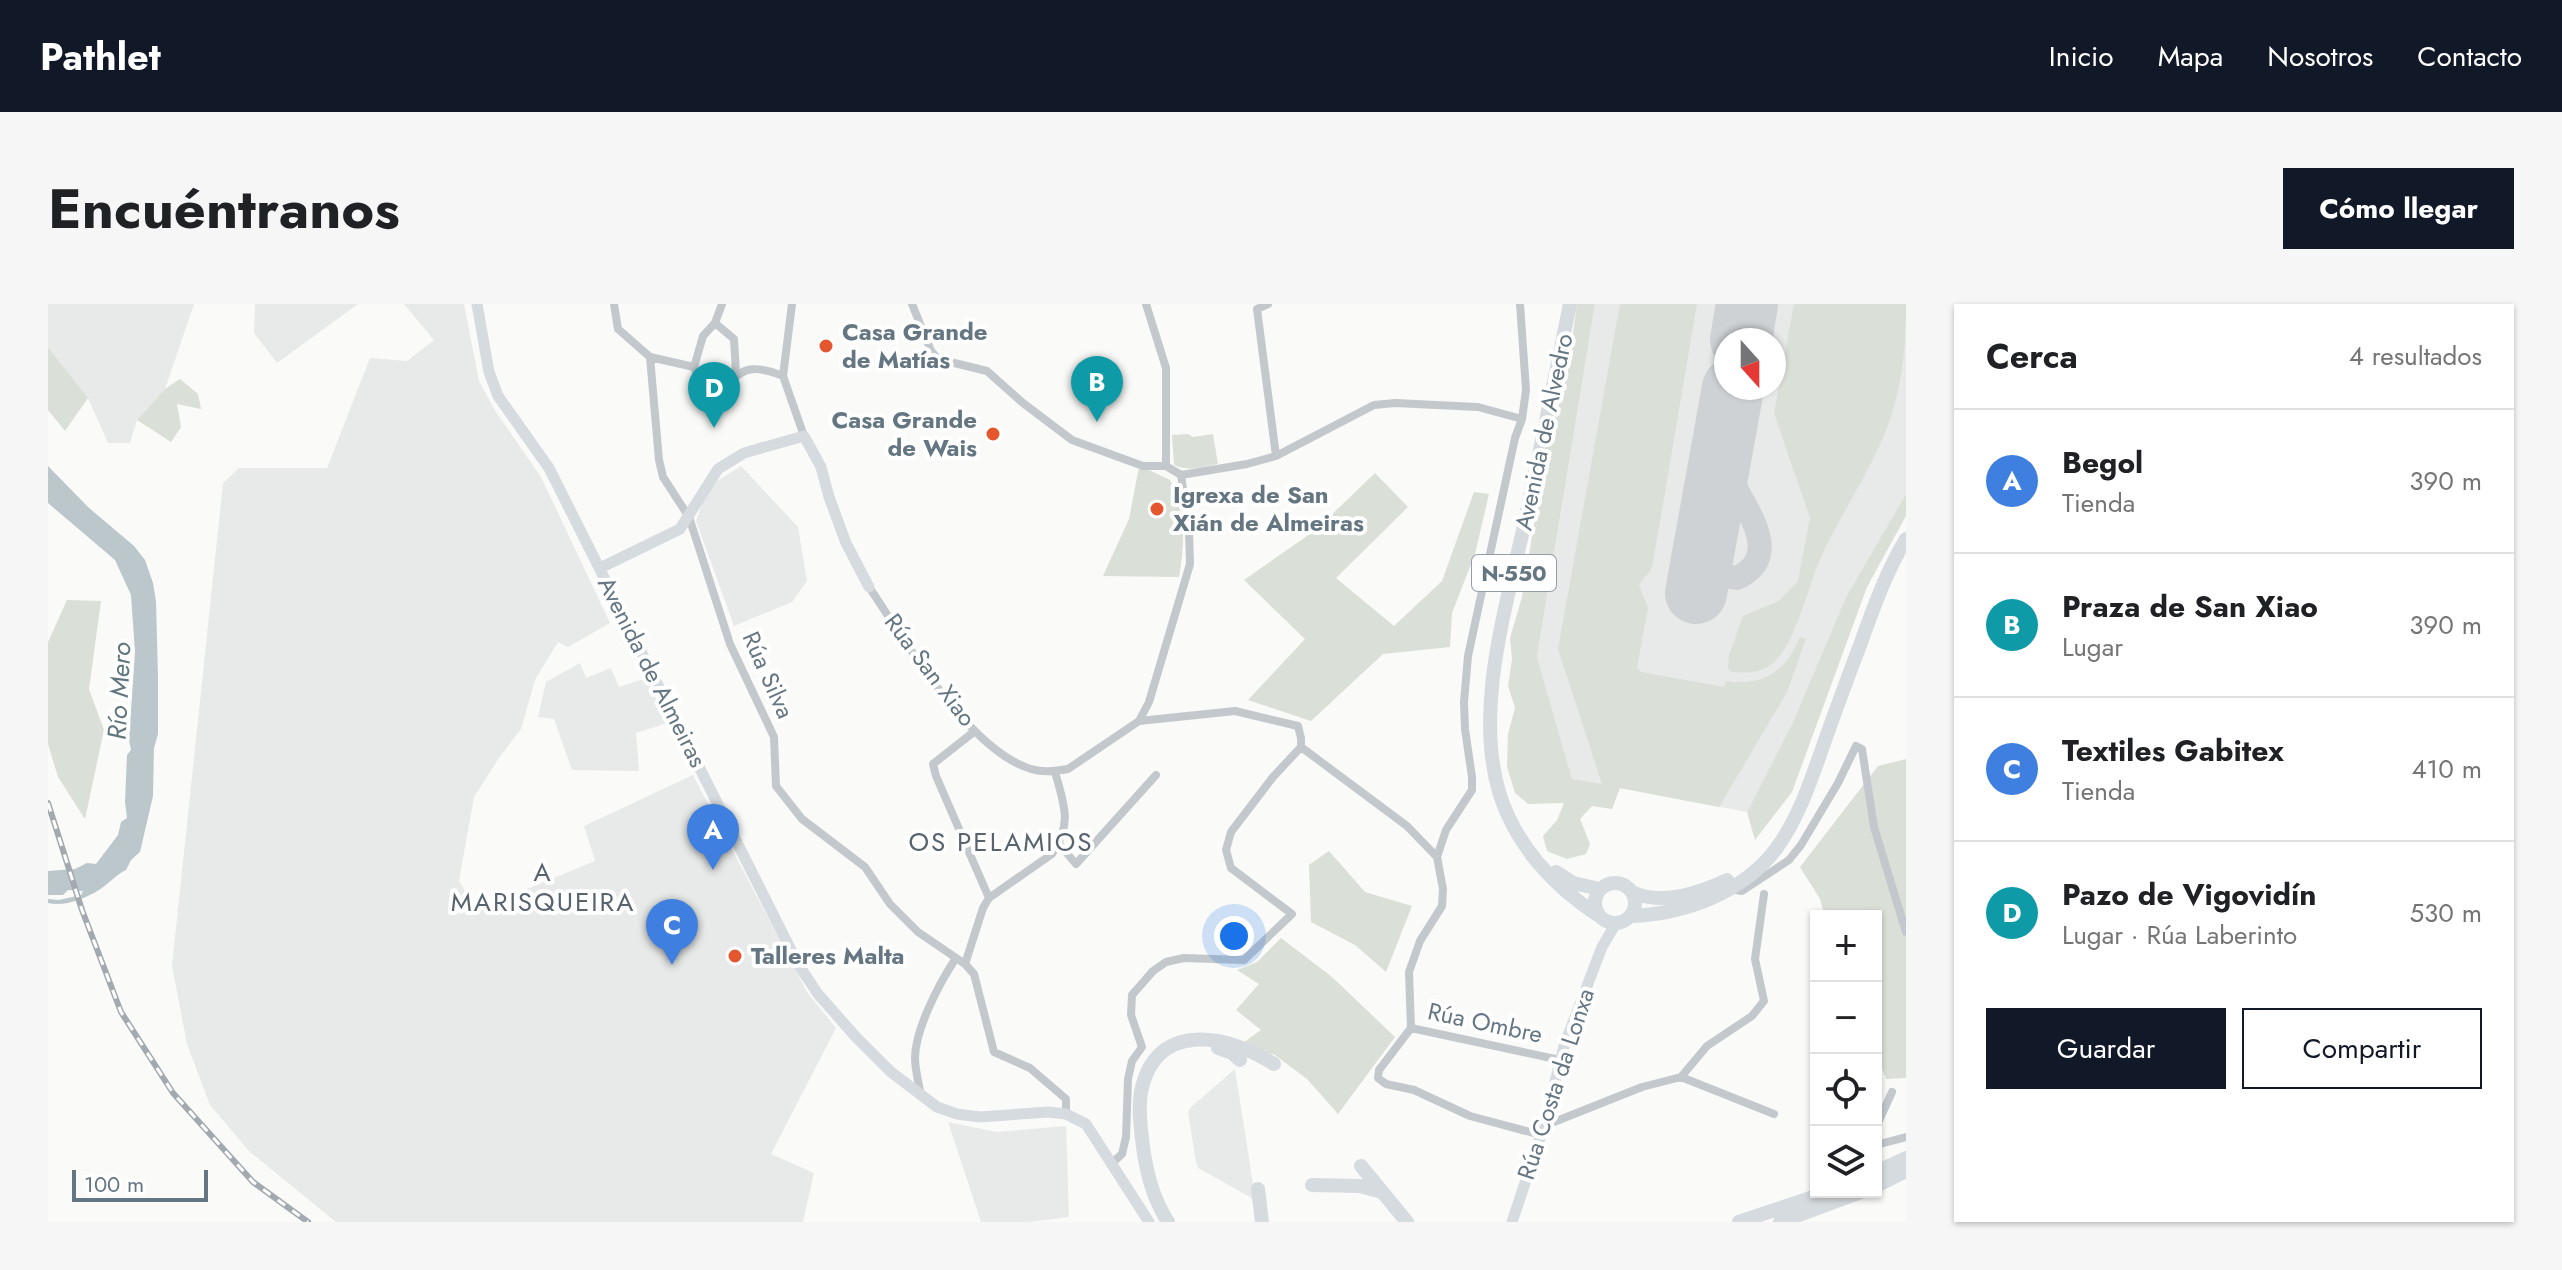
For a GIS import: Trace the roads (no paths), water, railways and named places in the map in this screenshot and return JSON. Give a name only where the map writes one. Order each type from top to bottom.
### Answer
[{"type":"highway","name":"Avenida de Alvedro","points":[[1570,304],[1502,629],[1491,706],[1490,740],[1500,796],[1530,854],[1578,902],[1605,919]]},
{"type":"highway","name":"N-550","points":[[1605,919],[1669,912],[1699,903],[1730,889],[1776,850],[1807,793],[1875,602],[1906,539]]},
{"type":"highway","name":"N-550","points":[[1600,889],[1617,883],[1640,896],[1667,897],[1697,892],[1732,878],[1760,858],[1786,832]]},
{"type":"highway","name":"Avenida de Alvedro","points":[[1521,839],[1564,878],[1600,889]]},
{"type":"highway","points":[[1600,889],[1594,901],[1605,919]]},
{"type":"highway","points":[[1631,916],[1635,904],[1632,892]]},
{"type":"highway","points":[[1168,1222],[1155,1199],[1146,1168],[1139,1107],[1144,1081],[1159,1056],[1180,1041],[1206,1039],[1234,1045],[1274,1064]]},
{"type":"highway","points":[[1176,1222],[1158,1187],[1153,1167],[1147,1115],[1151,1083],[1166,1059],[1187,1047],[1222,1049],[1241,1065],[1234,1045]]},
{"type":"highway","points":[[1882,1169],[1906,1158]]},
{"type":"highway","points":[[1361,1166],[1407,1222]]},
{"type":"highway","points":[[1882,1183],[1906,1171]]},
{"type":"highway","points":[[1312,1185],[1360,1186],[1382,1192]]},
{"type":"highway","points":[[1258,1189],[1262,1222]]},
{"type":"highway","points":[[1739,1222],[1810,1198]]},
{"type":"highway","points":[[1780,1222],[1846,1198]]},
{"type":"highway","points":[[1797,1222],[1823,1207]]},
{"type":"main road","name":"Avenida de Almeiras","points":[[477,304],[489,372],[498,396],[549,468],[803,972],[818,994],[891,1072],[937,1107],[980,1117],[1048,1112],[1066,1114]]},
{"type":"main road","points":[[600,568],[680,529],[718,469],[744,453],[804,436]]},
{"type":"main road","name":"Rúa San Xiao","points":[[804,436],[821,467],[846,543],[869,587]]},
{"type":"main road","name":"Rúa Costa da Lonxa","points":[[1512,1222],[1543,1130],[1560,1060],[1602,947],[1605,919]]},
{"type":"main road","points":[[1066,1114],[1086,1124],[1149,1222]]},
{"type":"street","points":[[614,304],[618,329],[650,357],[694,367]]},
{"type":"street","points":[[722,304],[715,323],[703,336],[694,367],[707,395],[720,389],[736,373],[762,368],[783,376]]},
{"type":"street","points":[[792,304],[783,376],[804,436]]},
{"type":"street","points":[[912,304],[931,351],[938,359],[987,371],[1072,440],[1143,466],[1166,466],[1181,475],[1276,456],[1374,405],[1395,403],[1478,407],[1522,419]]},
{"type":"street","points":[[1146,304],[1166,368],[1166,466]]},
{"type":"street","points":[[1268,304],[1257,309],[1276,456]]},
{"type":"street","points":[[1301,747],[1407,826],[1437,857],[1446,830],[1472,790],[1464,702],[1468,656],[1515,438],[1522,419],[1526,390],[1520,304]]},
{"type":"street","points":[[715,323],[734,339],[736,373]]},
{"type":"street","name":"Rúa Silva","points":[[650,357],[663,477],[689,517],[730,644],[774,737],[776,786],[802,819],[865,867],[890,904],[918,932],[960,961]]},
{"type":"street","points":[[1139,721],[1149,702],[1190,564],[1181,475]]},
{"type":"street","name":"Rúa San Xiao","points":[[869,587],[945,697],[975,731],[1002,755],[1032,770],[1055,772]]},
{"type":"street","points":[[922,1096],[915,1056],[934,997],[960,961],[989,898],[1052,854],[1066,828],[1065,808],[1055,772],[1068,769],[1139,721],[1235,711],[1298,726],[1301,747],[1273,777],[1231,832],[1226,850],[1231,868],[1292,914],[1244,960],[1184,958],[1166,962],[1153,971],[1132,995],[1131,1015],[1142,1047],[1132,1061],[1128,1079],[1126,1137],[1122,1154],[1112,1163]]},
{"type":"street","points":[[975,731],[933,764],[989,898]]},
{"type":"street","points":[[1730,889],[1742,891],[1789,860],[1819,818],[1856,746],[1862,749],[1874,827],[1906,932]]},
{"type":"street","points":[[1059,844],[1076,864],[1156,775]]},
{"type":"street","name":"Rúa Ombre","points":[[1437,857],[1443,889],[1442,906],[1420,941],[1409,972],[1411,1028],[1560,1060]]},
{"type":"street","points":[[1411,1028],[1379,1070],[1378,1078],[1386,1084],[1414,1090],[1470,1116],[1543,1130],[1642,1087],[1681,1077],[1707,1046],[1752,1016],[1764,1001],[1755,959],[1764,894]]},
{"type":"street","points":[[960,961],[974,974],[994,1052],[1030,1068],[1066,1099],[1066,1114]]},
{"type":"street","points":[[1681,1077],[1774,1114]]},
{"type":"street","points":[[1876,1126],[1892,1092]]},
{"type":"street","points":[[1882,1143],[1906,1137]]},
{"type":"railway","points":[[48,803],[82,910],[121,1012],[173,1093],[253,1182],[308,1222]]},
{"type":"place","name":"Casa Grande de Matías","points":[[826,346]]},
{"type":"place","name":"Praza de San Xiao","points":[[1097,422]]},
{"type":"place","name":"Pazo de Vigovidín","points":[[714,428]]},
{"type":"place","name":"Casa Grande de Wais","points":[[993,434]]},
{"type":"place","name":"Igrexa de San Xián de Almeiras","points":[[1157,509]]},
{"type":"place","name":"Begol","points":[[713,870]]},
{"type":"place","name":"Talleres Malta","points":[[735,956]]},
{"type":"place","name":"Textiles Gabitex","points":[[672,965]]},
{"type":"district","name":"OS PELAMIOS","points":[[1001,842]]},
{"type":"district","name":"A MARISQUEIRA","points":[[543,887]]},
{"type":"water label","name":"Río Mero","points":[[119,691]]}]
